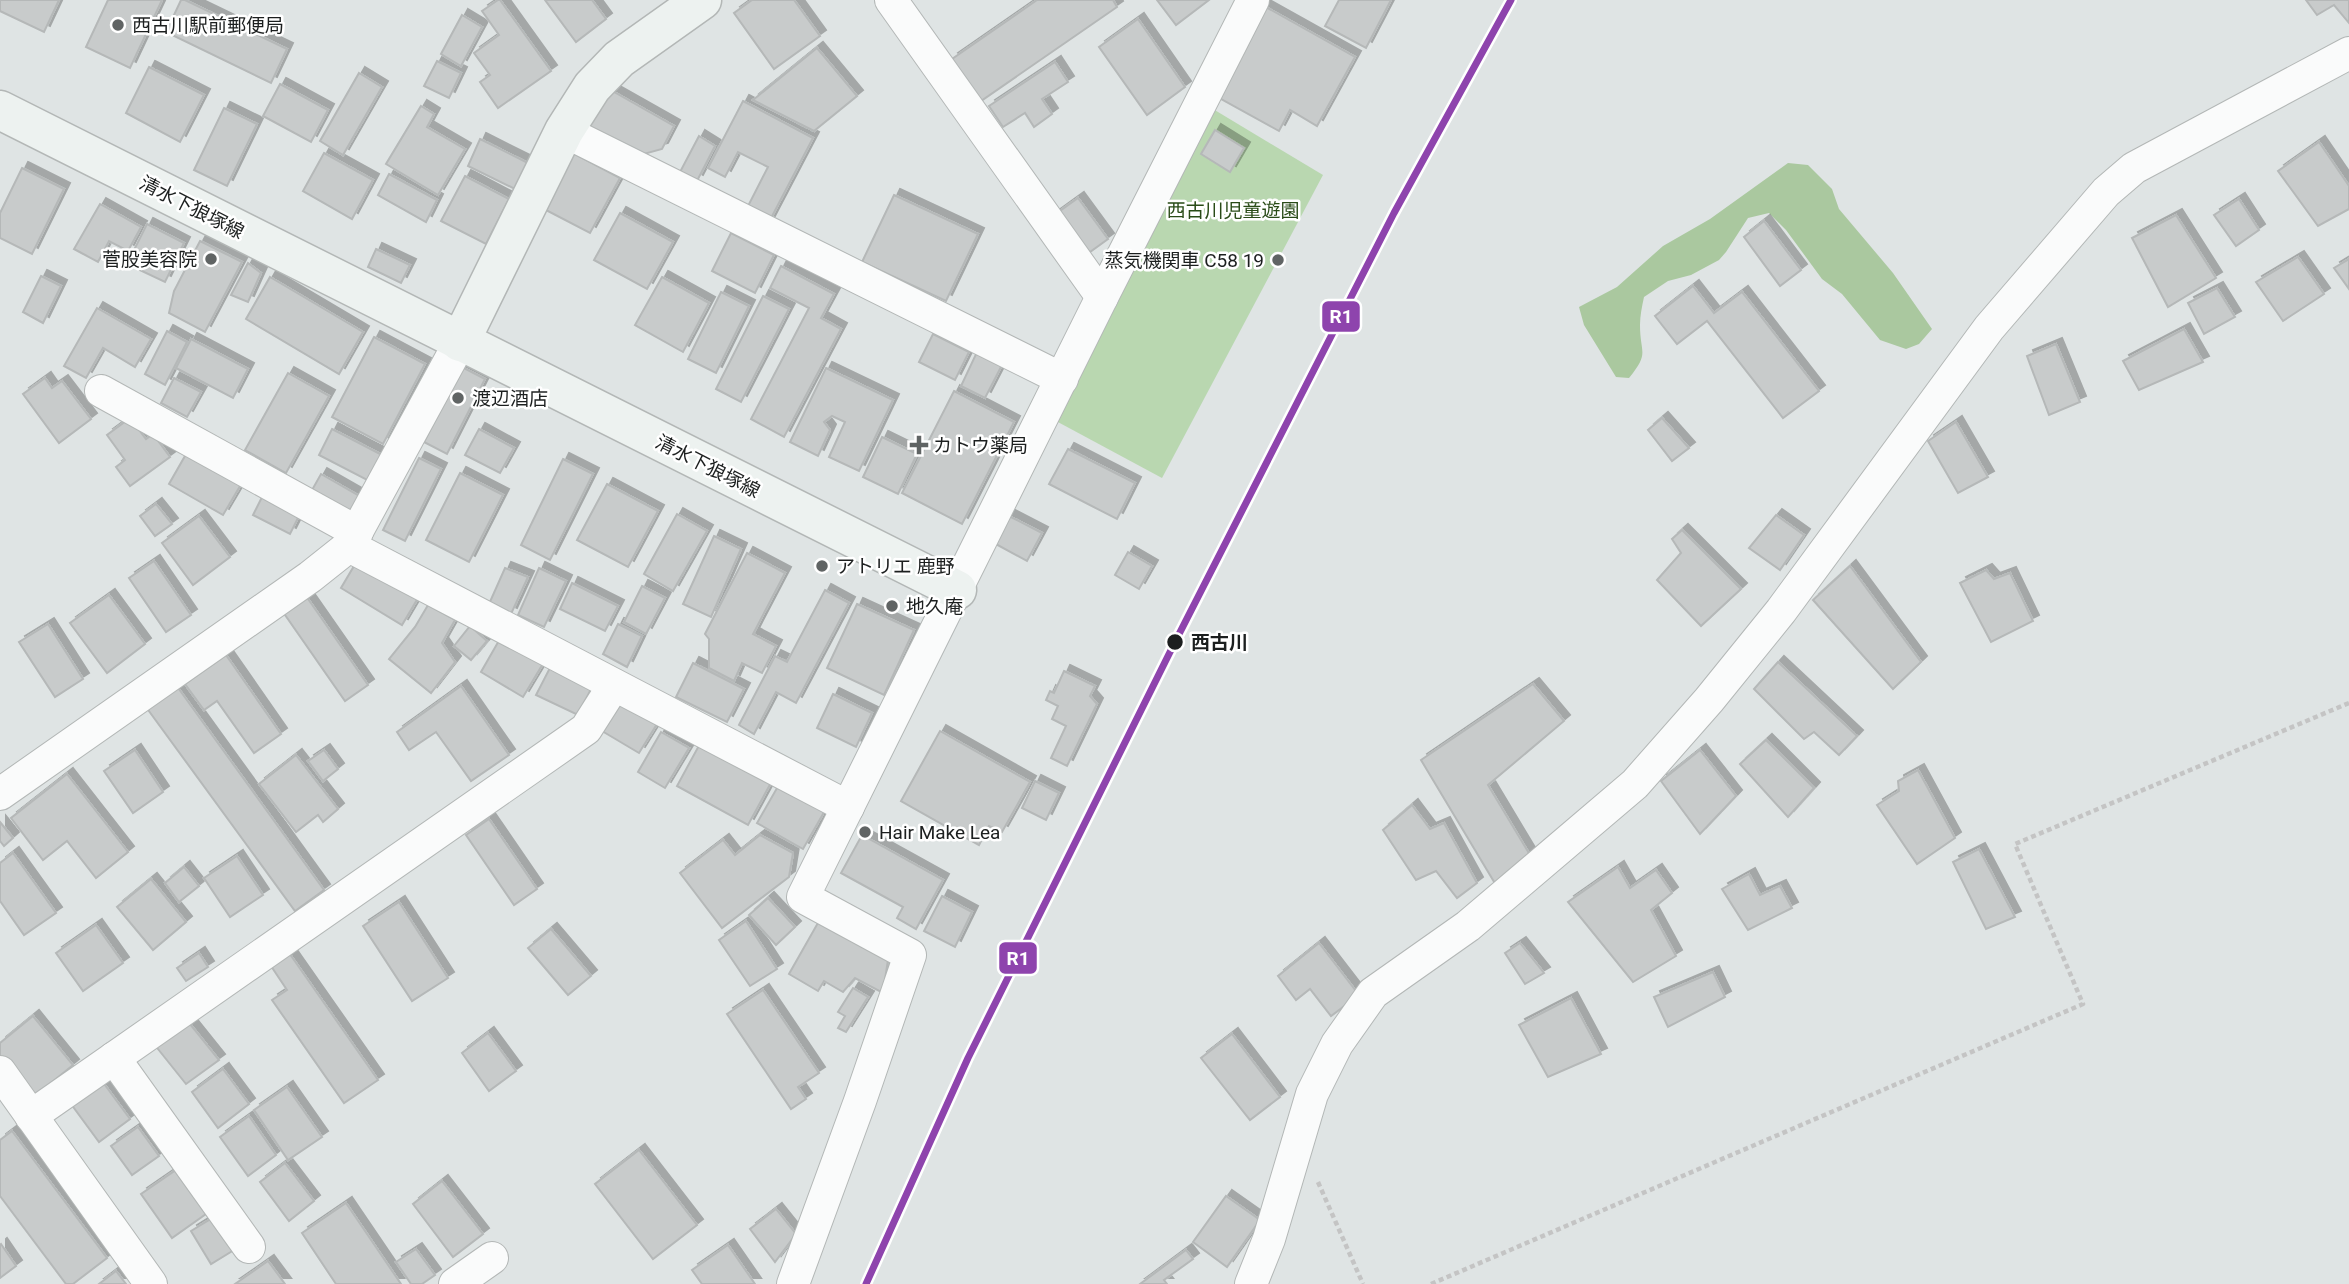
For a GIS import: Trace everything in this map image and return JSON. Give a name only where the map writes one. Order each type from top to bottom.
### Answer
[{"type":"main road","points":[[460,342],[564,131],[592,87],[618,59],[702,0]]},
{"type":"main road","name":"清水下狼塚線","points":[[0,110],[957,590]]},
{"type":"street","points":[[891,0],[1102,297]]},
{"type":"street","points":[[793,1284],[910,955],[803,897],[1102,297],[1254,0]]},
{"type":"street","points":[[1251,1284],[1269,1239],[1312,1094],[1338,1044],[1373,993],[1468,926],[1635,784],[1709,701],[1781,611],[1989,328],[2106,192],[2134,168],[2349,53]]},
{"type":"street","points":[[564,131],[1062,379]]},
{"type":"street","points":[[0,794],[310,577],[353,539],[460,342]]},
{"type":"street","points":[[101,391],[353,539],[614,685],[848,807]]},
{"type":"street","points":[[31,1116],[586,729],[614,685]]},
{"type":"street","points":[[114,1058],[249,1247]]},
{"type":"street","points":[[0,1072],[151,1284]]},
{"type":"street","points":[[455,1284],[492,1258]]},
{"type":"path","points":[[1430,1284],[2083,1004],[2015,844],[2349,703]]},
{"type":"path","points":[[1298,1136],[1363,1284]]},
{"type":"green space","name":"西古川児童遊園","points":[[1213,109],[1323,175],[1162,478],[1056,421]]},
{"type":"green space","points":[[1788,163],[1808,165],[1832,189],[1839,209],[1893,273],[1932,329],[1919,344],[1906,349],[1880,340],[1842,294],[1822,279],[1786,230],[1769,213],[1748,218],[1719,260],[1691,275],[1668,281],[1644,297],[1640,322],[1640,363],[1629,378],[1616,377],[1584,325],[1579,307],[1617,287],[1663,246],[1710,219]]},
{"type":"building","points":[[0,0],[59,0],[44,32],[0,11]]},
{"type":"building","points":[[108,0],[162,0],[130,68],[86,47]]},
{"type":"building","points":[[181,0],[287,49],[271,83],[166,32]]},
{"type":"building","points":[[498,0],[551,71],[498,108],[480,82],[490,75],[474,53],[499,35],[482,11]]},
{"type":"building","points":[[545,0],[592,0],[606,19],[576,42]]},
{"type":"building","points":[[752,0],[794,0],[820,36],[774,69],[734,13]]},
{"type":"building","points":[[1037,0],[1113,0],[1117,7],[981,101],[952,59]]},
{"type":"building","points":[[1157,0],[1209,0],[1176,25]]},
{"type":"building","points":[[1339,0],[1391,0],[1366,48],[1325,26]]},
{"type":"building","points":[[2306,0],[2349,0],[2349,23],[2334,5],[2317,15]]},
{"type":"building","points":[[1264,6],[1355,57],[1317,126],[1290,110],[1279,131],[1214,95]]},
{"type":"building","points":[[462,15],[482,27],[461,66],[441,54]]},
{"type":"building","points":[[1138,19],[1185,87],[1147,115],[1099,47]]},
{"type":"building","points":[[817,48],[857,96],[814,131],[753,100]]},
{"type":"building","points":[[437,61],[461,73],[449,98],[424,86]]},
{"type":"building","points":[[1055,62],[1068,82],[1042,99],[1052,114],[1034,127],[1025,113],[1003,127],[989,106]]},
{"type":"building","points":[[149,67],[204,95],[180,142],[126,113]]},
{"type":"building","points":[[359,73],[382,87],[343,155],[320,141]]},
{"type":"building","points":[[280,84],[328,110],[311,142],[263,116]]},
{"type":"building","points":[[607,88],[674,126],[662,149],[633,157],[584,129]]},
{"type":"building","points":[[743,101],[813,138],[769,222],[746,210],[768,167],[738,152],[725,177],[708,168]]},
{"type":"building","points":[[421,106],[434,114],[427,127],[465,149],[438,195],[386,164]]},
{"type":"building","points":[[224,108],[257,124],[227,186],[194,170]]},
{"type":"building","points":[[1215,130],[1244,148],[1230,172],[1201,154]]},
{"type":"building","points":[[699,136],[715,146],[697,181],[680,172]]},
{"type":"building","points":[[480,139],[528,163],[515,189],[468,166]]},
{"type":"building","points":[[2319,142],[2349,186],[2349,209],[2318,226],[2278,171]]},
{"type":"building","points":[[324,153],[373,180],[352,219],[303,191]]},
{"type":"building","points":[[573,153],[620,178],[590,233],[544,209]]},
{"type":"building","points":[[22,168],[64,189],[32,254],[0,238],[0,213]]},
{"type":"building","points":[[389,174],[437,200],[426,222],[378,195]]},
{"type":"building","points":[[465,176],[509,199],[486,244],[441,221]]},
{"type":"building","points":[[894,195],[978,234],[946,301],[862,262]]},
{"type":"building","points":[[1078,198],[1108,239],[1083,257],[1053,216]]},
{"type":"building","points":[[2239,199],[2259,230],[2236,246],[2214,215]]},
{"type":"building","points":[[100,204],[141,227],[128,251],[109,241],[98,262],[74,249]]},
{"type":"building","points":[[620,213],[673,242],[647,289],[594,260]]},
{"type":"building","points":[[2176,215],[2216,278],[2168,307],[2132,238]]},
{"type":"building","points":[[1764,221],[1801,270],[1780,286],[1744,237]]},
{"type":"building","points":[[147,224],[184,243],[165,282],[127,264]]},
{"type":"building","points":[[731,233],[774,255],[755,293],[712,271]]},
{"type":"building","points":[[200,241],[242,262],[205,332],[169,313],[174,291]]},
{"type":"building","points":[[376,249],[410,265],[401,283],[368,267]]},
{"type":"building","points":[[2298,257],[2324,294],[2283,321],[2256,282]]},
{"type":"building","points":[[2349,259],[2349,289],[2334,268]]},
{"type":"building","points":[[248,263],[261,273],[248,302],[231,295]]},
{"type":"building","points":[[781,266],[834,294],[821,318],[841,329],[784,437],[751,419],[809,308],[770,288]]},
{"type":"building","points":[[41,276],[61,286],[43,323],[23,312]]},
{"type":"building","points":[[270,277],[363,332],[339,374],[246,319]]},
{"type":"building","points":[[662,277],[709,303],[683,352],[635,325]]},
{"type":"building","points":[[1693,286],[1714,313],[1742,292],[1819,391],[1783,418],[1707,321],[1677,344],[1655,316]]},
{"type":"building","points":[[2217,288],[2235,317],[2204,334],[2188,303]]},
{"type":"building","points":[[721,292],[749,306],[716,373],[688,359]]},
{"type":"building","points":[[763,296],[789,309],[741,402],[716,389]]},
{"type":"building","points":[[97,308],[151,339],[135,367],[103,348],[86,378],[64,366]]},
{"type":"building","points":[[2184,329],[2203,362],[2139,390],[2123,361]]},
{"type":"building","points":[[167,331],[187,342],[165,385],[145,374]]},
{"type":"building","points":[[933,334],[969,352],[955,380],[919,362]]},
{"type":"building","points":[[374,337],[425,364],[383,444],[332,417]]},
{"type":"building","points":[[191,339],[248,369],[233,398],[176,368]]},
{"type":"building","points":[[2056,344],[2080,402],[2049,415],[2027,356]]},
{"type":"building","points":[[977,352],[1002,365],[985,398],[961,386]]},
{"type":"building","points":[[462,367],[485,379],[447,454],[424,442]]},
{"type":"building","points":[[826,368],[893,400],[859,471],[829,457],[845,422],[832,416],[824,422],[830,430],[818,456],[790,442]]},
{"type":"building","points":[[288,373],[329,396],[286,473],[245,450]]},
{"type":"building","points":[[45,378],[52,388],[62,381],[91,419],[59,443],[23,394]]},
{"type":"building","points":[[174,378],[201,392],[187,417],[161,403]]},
{"type":"building","points":[[954,391],[1014,422],[962,524],[902,493]]},
{"type":"building","points":[[130,418],[146,439],[153,434],[170,457],[130,486],[116,467],[125,460],[107,435]]},
{"type":"building","points":[[1662,418],[1689,448],[1672,461],[1648,430]]},
{"type":"building","points":[[1956,422],[1988,477],[1958,493],[1928,441]]},
{"type":"building","points":[[332,429],[384,456],[371,482],[319,455]]},
{"type":"building","points":[[479,429],[514,448],[500,473],[465,455]]},
{"type":"building","points":[[882,437],[917,454],[898,494],[863,477]]},
{"type":"building","points":[[189,449],[243,481],[223,515],[169,484]]},
{"type":"building","points":[[1068,449],[1135,483],[1117,519],[1049,484]]},
{"type":"building","points":[[419,458],[441,469],[405,541],[383,530]]},
{"type":"building","points":[[563,459],[593,474],[550,560],[521,545]]},
{"type":"building","points":[[460,473],[503,495],[469,562],[426,540]]},
{"type":"building","points":[[321,474],[361,497],[353,513],[312,490]]},
{"type":"building","points":[[607,484],[658,511],[628,567],[577,540]]},
{"type":"building","points":[[264,493],[301,512],[290,534],[253,515]]},
{"type":"building","points":[[156,504],[172,524],[155,536],[140,516]]},
{"type":"building","points":[[677,514],[707,531],[673,591],[644,574]]},
{"type":"building","points":[[1776,515],[1804,535],[1780,570],[1749,548]]},
{"type":"building","points":[[199,516],[230,557],[193,585],[162,543]]},
{"type":"building","points":[[1009,516],[1042,533],[1027,561],[994,543]]},
{"type":"building","points":[[1682,530],[1741,589],[1701,626],[1657,580],[1681,553],[1672,539]]},
{"type":"building","points":[[714,536],[741,549],[711,617],[683,604]]},
{"type":"building","points":[[1128,552],[1152,566],[1139,589],[1115,575]]},
{"type":"building","points":[[747,553],[785,573],[753,634],[776,646],[762,673],[742,663],[734,681],[709,668],[709,639],[705,634]]},
{"type":"building","points":[[154,561],[191,615],[166,632],[129,578]]},
{"type":"building","points":[[357,561],[418,598],[402,625],[341,588]]},
{"type":"building","points":[[1850,566],[1921,662],[1893,689],[1813,600]]},
{"type":"building","points":[[505,568],[528,577],[511,614],[489,604]]},
{"type":"building","points":[[539,568],[566,581],[544,627],[518,615]]},
{"type":"building","points":[[1986,570],[1994,579],[2010,573],[2033,621],[1991,642],[1960,583]]},
{"type":"building","points":[[572,583],[618,606],[605,631],[560,609]]},
{"type":"building","points":[[642,586],[665,598],[646,634],[624,622]]},
{"type":"building","points":[[825,590],[849,603],[796,703],[776,692],[754,734],[739,725],[775,656],[787,662]]},
{"type":"building","points":[[109,595],[145,644],[107,673],[70,623]]},
{"type":"building","points":[[306,596],[368,685],[345,701],[283,612]]},
{"type":"building","points":[[857,604],[914,630],[884,695],[827,668]]},
{"type":"building","points":[[428,605],[455,620],[442,643],[455,662],[431,693],[389,659],[415,627]]},
{"type":"building","points":[[48,624],[83,679],[55,697],[19,642]]},
{"type":"building","points":[[618,624],[642,636],[627,667],[603,654]]},
{"type":"building","points":[[470,626],[487,641],[471,660],[454,646]]},
{"type":"building","points":[[501,637],[544,662],[523,697],[481,672]]},
{"type":"building","points":[[226,655],[281,734],[254,753],[217,701],[204,710],[185,684]]},
{"type":"building","points":[[553,662],[594,683],[578,715],[536,695]]},
{"type":"building","points":[[1778,662],[1857,736],[1839,755],[1814,732],[1804,739],[1754,689]]},
{"type":"building","points":[[693,663],[744,689],[727,722],[676,697]]},
{"type":"building","points":[[1064,671],[1095,686],[1090,696],[1097,704],[1067,766],[1051,758],[1066,726],[1052,719],[1058,706],[1046,700],[1050,691],[1054,693]]},
{"type":"building","points":[[1533,684],[1564,721],[1488,785],[1533,860],[1496,885],[1421,760]]},
{"type":"building","points":[[176,685],[324,890],[295,911],[146,707]]},
{"type":"building","points":[[461,686],[509,755],[471,781],[436,732],[409,750],[397,732]]},
{"type":"building","points":[[833,694],[872,713],[856,747],[817,728]]},
{"type":"building","points":[[620,702],[657,724],[639,753],[602,731]]},
{"type":"building","points":[[940,731],[1030,782],[1002,832],[989,826],[979,845],[901,801]]},
{"type":"building","points":[[661,732],[689,748],[665,788],[638,772]]},
{"type":"building","points":[[702,740],[773,779],[748,825],[677,786]]},
{"type":"building","points":[[1766,740],[1814,788],[1788,817],[1740,764]]},
{"type":"building","points":[[135,750],[163,792],[133,813],[104,771]]},
{"type":"building","points":[[324,750],[338,769],[323,781],[308,761]]},
{"type":"building","points":[[1700,750],[1736,796],[1700,834],[1661,781]]},
{"type":"building","points":[[296,755],[338,809],[323,822],[318,815],[296,832],[259,784]]},
{"type":"building","points":[[1918,770],[1955,838],[1917,864],[1877,805],[1899,791],[1898,781]]},
{"type":"building","points":[[67,774],[128,852],[96,878],[67,841],[43,860],[11,818]]},
{"type":"building","points":[[781,781],[827,807],[803,849],[757,823]]},
{"type":"building","points":[[1035,781],[1059,793],[1046,820],[1022,808]]},
{"type":"building","points":[[1412,805],[1430,829],[1444,823],[1477,883],[1457,898],[1436,871],[1416,880],[1383,830]]},
{"type":"building","points":[[489,819],[537,889],[514,905],[466,835]]},
{"type":"building","points":[[0,822],[13,838],[4,846],[0,841]]},
{"type":"building","points":[[760,835],[793,853],[789,877],[722,928],[680,873],[723,840],[735,855]]},
{"type":"building","points":[[862,835],[943,880],[916,929],[897,918],[903,907],[841,873]]},
{"type":"building","points":[[1979,849],[2015,917],[1986,929],[1953,862]]},
{"type":"building","points":[[13,853],[56,913],[24,935],[0,901],[0,863]]},
{"type":"building","points":[[237,856],[263,895],[230,917],[204,878]]},
{"type":"building","points":[[184,867],[199,886],[179,902],[165,883]]},
{"type":"building","points":[[1618,867],[1630,888],[1656,870],[1672,893],[1651,910],[1676,956],[1633,982],[1568,902]]},
{"type":"building","points":[[1749,874],[1760,895],[1780,886],[1792,908],[1748,930],[1722,889]]},
{"type":"building","points":[[151,879],[186,922],[153,950],[117,907]]},
{"type":"building","points":[[942,896],[972,912],[955,947],[924,931]]},
{"type":"building","points":[[768,898],[795,927],[776,945],[749,915]]},
{"type":"building","points":[[399,902],[448,978],[412,1001],[363,926]]},
{"type":"building","points":[[746,921],[777,969],[750,986],[719,940]]},
{"type":"building","points":[[819,921],[888,960],[883,993],[855,978],[843,992],[824,981],[818,991],[789,974]]},
{"type":"building","points":[[96,925],[123,963],[83,991],[56,953]]},
{"type":"building","points":[[551,929],[591,976],[568,995],[528,948]]},
{"type":"building","points":[[1319,943],[1359,995],[1331,1016],[1310,989],[1296,1000],[1278,976]]},
{"type":"building","points":[[1520,943],[1544,973],[1525,984],[1505,953]]},
{"type":"building","points":[[287,950],[378,1080],[344,1103],[272,1000],[287,990],[269,963]]},
{"type":"building","points":[[199,953],[208,967],[186,981],[177,968]]},
{"type":"building","points":[[1713,972],[1725,997],[1668,1027],[1654,997]]},
{"type":"building","points":[[853,988],[868,997],[846,1032],[838,1028],[845,1016],[838,1012]]},
{"type":"building","points":[[763,990],[819,1073],[798,1087],[806,1099],[791,1109],[727,1014]]},
{"type":"building","points":[[1571,998],[1601,1054],[1548,1077],[1519,1025]]},
{"type":"building","points":[[33,1016],[73,1065],[29,1101],[0,1066],[0,1043]]},
{"type":"building","points":[[186,1019],[219,1060],[186,1084],[154,1044]]},
{"type":"building","points":[[488,1033],[516,1071],[489,1091],[462,1053]]},
{"type":"building","points":[[1232,1034],[1280,1097],[1250,1120],[1201,1058]]},
{"type":"building","points":[[223,1069],[249,1104],[218,1128],[192,1092]]},
{"type":"building","points":[[102,1081],[130,1119],[99,1142],[71,1104]]},
{"type":"building","points":[[287,1087],[322,1137],[288,1160],[254,1110]]},
{"type":"building","points":[[249,1116],[276,1155],[248,1176],[220,1137]]},
{"type":"building","points":[[138,1127],[159,1156],[132,1175],[111,1146]]},
{"type":"building","points":[[12,1131],[107,1258],[73,1284],[66,1284],[0,1196],[0,1140]]},
{"type":"building","points":[[639,1150],[697,1225],[653,1259],[595,1184]]},
{"type":"building","points":[[285,1163],[314,1201],[289,1221],[260,1182]]},
{"type":"building","points":[[176,1170],[206,1214],[172,1238],[141,1194]]},
{"type":"building","points":[[442,1181],[483,1234],[453,1257],[413,1204]]},
{"type":"building","points":[[1226,1196],[1260,1220],[1227,1267],[1193,1242]]},
{"type":"building","points":[[346,1203],[401,1284],[336,1284],[302,1233]]},
{"type":"building","points":[[776,1209],[796,1234],[775,1262],[750,1229]]},
{"type":"building","points":[[214,1217],[234,1250],[211,1264],[191,1231]]},
{"type":"building","points":[[0,1245],[16,1266],[0,1278]]},
{"type":"building","points":[[728,1245],[755,1284],[702,1284],[692,1270]]},
{"type":"building","points":[[416,1249],[435,1275],[422,1284],[411,1284],[396,1262]]},
{"type":"building","points":[[1186,1250],[1193,1259],[1164,1280],[1167,1284],[1140,1284]]},
{"type":"building","points":[[268,1261],[285,1284],[235,1284]]},
{"type":"building","points":[[116,1271],[126,1284],[99,1284]]},
{"type":"transit line","name":"R1","points":[[866,1284],[968,1058],[1175,642],[1394,213],[1511,0]]},
{"type":"place","name":"西古川駅前郵便局","points":[[118,25]]},
{"type":"place","name":"菅股美容院","points":[[211,259]]},
{"type":"place","name":"蒸気機関車 C58 19","points":[[1278,260]]},
{"type":"place","name":"渡辺酒店","points":[[458,398]]},
{"type":"place","name":"カトウ薬局","points":[[919,445]]},
{"type":"place","name":"アトリエ 鹿野","points":[[822,566]]},
{"type":"place","name":"地久庵","points":[[892,606]]},
{"type":"place","name":"西古川","points":[[1175,642]]},
{"type":"place","name":"Hair Make Lea","points":[[865,832]]}]
